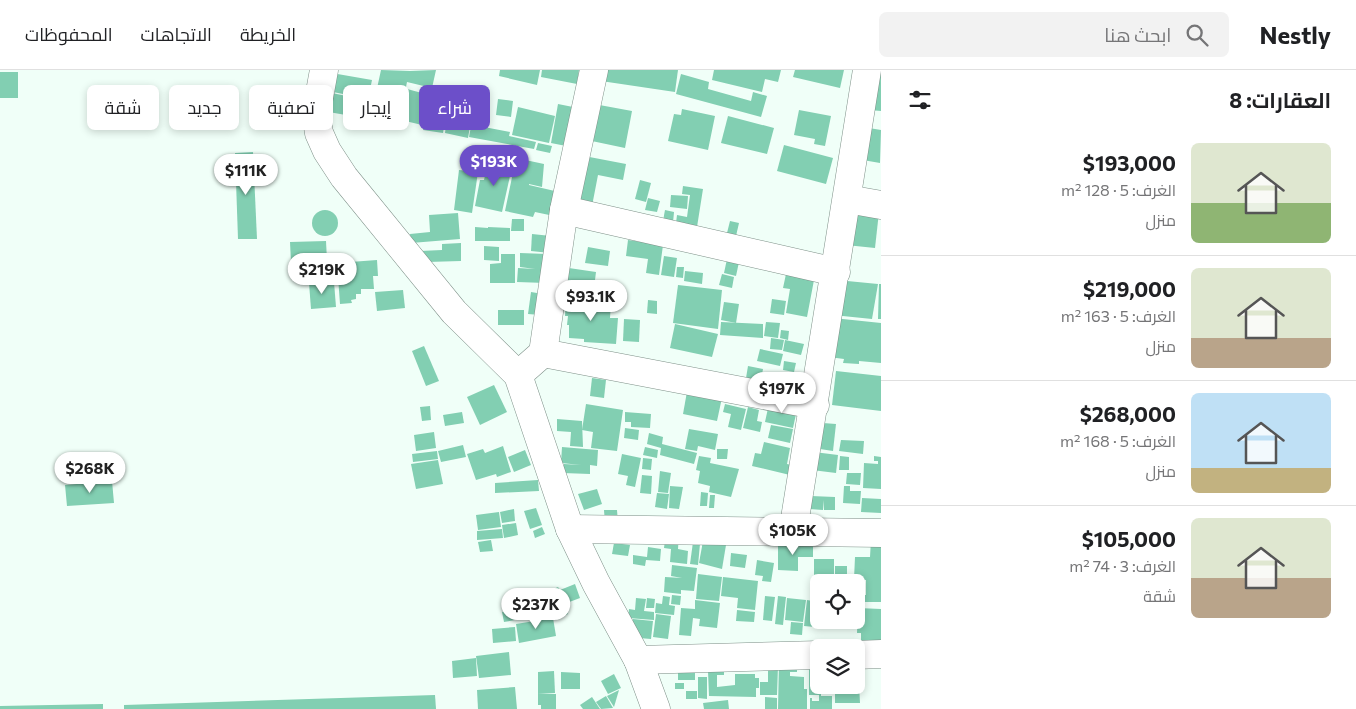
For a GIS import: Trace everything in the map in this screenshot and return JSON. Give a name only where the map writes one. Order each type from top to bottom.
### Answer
[{"type":"street","points":[[324,70],[316,114],[319,133],[327,152],[344,177],[454,312],[518,376],[570,529],[596,583],[638,660],[656,709]]},
{"type":"street","points":[[518,376],[543,353],[564,210],[594,70]]},
{"type":"street","points":[[793,531],[867,70]]},
{"type":"street","points":[[847,199],[881,205]]},
{"type":"street","points":[[564,210],[836,272]]},
{"type":"street","points":[[543,353],[814,405]]},
{"type":"street","points":[[570,529],[881,533]]},
{"type":"street","points":[[865,655],[881,654]]},
{"type":"street","points":[[638,660],[810,656]]},
{"type":"building","points":[[381,70],[436,70],[433,85],[420,85],[407,82],[406,85],[378,85]]},
{"type":"building","points":[[500,70],[540,70],[537,85],[499,76]]},
{"type":"building","points":[[542,70],[579,70],[577,84],[541,77]]},
{"type":"building","points":[[602,70],[678,70],[675,92],[601,81]]},
{"type":"building","points":[[714,70],[781,70],[778,82],[765,79],[762,92],[712,80]]},
{"type":"building","points":[[795,70],[844,70],[840,88],[793,77]]},
{"type":"building","points":[[873,71],[881,72],[881,111],[869,110]]},
{"type":"building","points":[[0,72],[18,72],[18,98],[0,98]]},
{"type":"building","points":[[326,72],[372,80],[371,85],[343,85],[343,94],[333,92],[333,85],[324,85]]},
{"type":"building","points":[[681,74],[709,82],[708,89],[751,101],[753,92],[767,96],[761,117],[676,94]]},
{"type":"building","points":[[409,89],[419,92],[419,124],[409,122]]},
{"type":"building","points":[[333,93],[343,95],[343,114],[333,113]]},
{"type":"building","points":[[498,99],[513,101],[511,117],[496,115]]},
{"type":"building","points":[[558,104],[573,107],[566,146],[551,143]]},
{"type":"building","points":[[594,104],[632,111],[625,148],[587,140]]},
{"type":"building","points":[[518,107],[555,116],[549,143],[512,135]]},
{"type":"building","points":[[682,109],[715,116],[708,150],[668,141],[674,114],[681,115]]},
{"type":"building","points":[[799,110],[831,116],[825,146],[814,144],[815,139],[794,135]]},
{"type":"building","points":[[728,116],[774,128],[767,154],[721,143]]},
{"type":"building","points":[[863,127],[881,130],[880,163],[857,159]]},
{"type":"building","points":[[490,128],[510,132],[509,136],[536,142],[534,149],[469,137],[470,130],[490,130]]},
{"type":"building","points":[[423,130],[444,130],[443,133]]},
{"type":"building","points":[[445,130],[469,130],[468,138],[445,133]]},
{"type":"building","points":[[538,143],[552,146],[550,153],[536,150]]},
{"type":"building","points":[[784,145],[833,158],[826,184],[777,171]]},
{"type":"building","points":[[253,152],[257,239],[238,239],[235,153]]},
{"type":"building","points":[[579,155],[626,164],[623,180],[598,175],[592,206],[570,201]]},
{"type":"building","points":[[516,158],[544,164],[542,187],[529,185],[559,192],[554,216],[535,212],[533,217],[505,211]]},
{"type":"building","points":[[488,162],[512,167],[502,212],[475,206],[480,180],[484,180]]},
{"type":"building","points":[[459,170],[478,172],[472,213],[454,210]]},
{"type":"building","points":[[640,180],[651,183],[646,202],[635,199]]},
{"type":"building","points":[[683,186],[703,189],[697,227],[676,223],[677,215],[687,217],[690,195],[682,194]]},
{"type":"building","points":[[671,195],[688,196],[687,209],[670,207]]},
{"type":"building","points":[[648,198],[660,201],[657,212],[645,210]]},
{"type":"building","points":[[850,208],[879,212],[875,248],[846,245]]},
{"type":"building","points":[[325,210],[334,214],[338,223],[334,232],[325,236],[316,232],[312,223],[316,214]]},
{"type":"building","points":[[665,210],[674,212],[673,223],[663,221]]},
{"type":"building","points":[[458,213],[460,239],[411,243],[410,234],[430,232],[429,215]]},
{"type":"building","points":[[512,219],[524,219],[524,231],[511,231]]},
{"type":"building","points":[[730,221],[739,223],[736,236],[727,233]]},
{"type":"building","points":[[475,227],[488,228],[488,241],[475,241]]},
{"type":"building","points":[[488,227],[510,228],[510,241],[488,241]]},
{"type":"building","points":[[532,234],[551,236],[550,253],[531,251]]},
{"type":"building","points":[[628,240],[663,245],[659,275],[646,273],[648,259],[626,256]]},
{"type":"building","points":[[326,241],[327,260],[291,262],[290,242]]},
{"type":"building","points":[[461,243],[461,261],[427,262],[420,251],[442,250],[442,244]]},
{"type":"building","points":[[484,246],[499,247],[499,261],[484,260]]},
{"type":"building","points":[[588,247],[610,251],[608,266],[585,263]]},
{"type":"building","points":[[520,253],[547,254],[546,283],[517,282],[518,268],[535,269],[520,267]]},
{"type":"building","points":[[501,254],[515,254],[515,283],[490,283],[490,264],[501,263]]},
{"type":"building","points":[[664,256],[677,258],[674,277],[661,275]]},
{"type":"building","points":[[727,259],[739,262],[736,276],[724,273]]},
{"type":"building","points":[[377,260],[378,276],[373,276],[374,289],[361,289],[361,294],[356,294],[356,299],[351,300],[352,303],[340,304],[337,263]]},
{"type":"building","points":[[333,267],[334,278],[295,282],[294,270]]},
{"type":"building","points":[[562,267],[596,272],[594,288],[559,283]]},
{"type":"building","points":[[677,267],[684,267],[683,278],[676,277]]},
{"type":"building","points":[[685,271],[703,273],[702,284],[684,281]]},
{"type":"building","points":[[722,274],[734,277],[732,288],[719,285]]},
{"type":"building","points":[[786,274],[814,280],[807,317],[786,313],[790,289],[783,288]]},
{"type":"building","points":[[837,280],[878,284],[872,319],[833,315]]},
{"type":"building","points":[[334,282],[336,307],[311,309],[309,283]]},
{"type":"building","points":[[879,284],[881,284],[881,319],[878,319]]},
{"type":"building","points":[[678,285],[722,290],[718,329],[673,323]]},
{"type":"building","points":[[403,290],[405,308],[377,311],[375,292]]},
{"type":"building","points":[[531,292],[543,294],[540,315],[528,314]]},
{"type":"building","points":[[772,299],[786,301],[784,315],[770,313]]},
{"type":"building","points":[[566,300],[611,303],[610,318],[618,318],[616,344],[584,342],[584,339],[569,338],[568,316],[565,316]]},
{"type":"building","points":[[648,300],[657,301],[657,314],[647,313]]},
{"type":"building","points":[[724,302],[739,304],[736,323],[721,320]]},
{"type":"building","points":[[498,310],[524,310],[524,325],[498,325]]},
{"type":"building","points":[[833,318],[881,323],[881,363],[859,361],[859,364],[843,363],[844,359],[829,357]]},
{"type":"building","points":[[624,319],[640,320],[639,342],[623,341]]},
{"type":"building","points":[[721,322],[763,324],[763,338],[720,335]]},
{"type":"building","points":[[766,322],[780,323],[778,338],[764,336]]},
{"type":"building","points":[[675,324],[718,334],[712,357],[670,348]]},
{"type":"building","points":[[781,330],[789,331],[788,340],[780,338]]},
{"type":"building","points":[[771,338],[784,340],[782,350],[770,349]]},
{"type":"building","points":[[785,340],[804,344],[801,355],[783,351]]},
{"type":"building","points":[[424,346],[439,381],[426,386],[412,351]]},
{"type":"building","points":[[760,349],[783,354],[780,366],[757,361]]},
{"type":"building","points":[[784,361],[796,363],[794,372],[783,370]]},
{"type":"building","points":[[748,366],[763,369],[761,380],[746,378]]},
{"type":"building","points":[[836,371],[881,376],[881,411],[832,405]]},
{"type":"building","points":[[785,372],[797,374],[795,386],[783,384]]},
{"type":"building","points":[[592,378],[606,380],[604,398],[590,396]]},
{"type":"building","points":[[494,385],[507,412],[480,425],[467,397]]},
{"type":"building","points":[[688,386],[723,393],[717,421],[683,414]]},
{"type":"building","points":[[770,399],[798,405],[793,428],[765,422]]},
{"type":"building","points":[[586,404],[623,410],[617,451],[591,448],[593,432],[582,430]]},
{"type":"building","points":[[725,404],[746,409],[741,430],[728,427],[731,414],[723,412]]},
{"type":"building","points":[[430,406],[431,420],[422,421],[420,407]]},
{"type":"building","points":[[748,407],[759,410],[757,421],[762,422],[760,432],[743,428]]},
{"type":"building","points":[[462,412],[464,423],[445,426],[443,415]]},
{"type":"building","points":[[625,412],[651,414],[650,428],[631,427],[631,422],[625,422]]},
{"type":"building","points":[[557,419],[582,421],[583,447],[570,446],[571,432],[557,431]]},
{"type":"building","points":[[823,423],[836,424],[833,451],[820,449]]},
{"type":"building","points":[[771,425],[793,429],[790,443],[768,438]]},
{"type":"building","points":[[625,428],[639,430],[638,440],[624,438]]},
{"type":"building","points":[[689,429],[718,434],[715,450],[698,446],[697,451],[685,449]]},
{"type":"building","points":[[434,432],[436,448],[416,451],[414,435]]},
{"type":"building","points":[[649,433],[663,437],[662,444],[697,453],[694,464],[660,455],[661,448],[647,444]]},
{"type":"building","points":[[841,440],[864,441],[863,454],[839,451]]},
{"type":"building","points":[[764,442],[790,448],[787,464],[792,465],[790,475],[752,466],[755,453],[761,454]]},
{"type":"building","points":[[463,445],[466,457],[441,462],[438,451]]},
{"type":"building","points":[[503,446],[511,472],[497,477],[496,474],[476,480],[467,454],[483,449],[485,453]]},
{"type":"building","points":[[562,447],[598,450],[597,466],[590,465],[590,474],[563,473],[564,464],[581,465],[561,463]]},
{"type":"building","points":[[645,447],[658,450],[657,458],[643,455]]},
{"type":"building","points":[[717,449],[728,449],[727,459],[717,459]]},
{"type":"building","points":[[525,450],[531,465],[514,472],[508,457]]},
{"type":"building","points":[[437,451],[438,459],[413,462],[412,454]]},
{"type":"building","points":[[814,452],[838,455],[836,473],[812,470]]},
{"type":"building","points":[[622,454],[641,458],[635,487],[626,485],[628,476],[618,474]]},
{"type":"building","points":[[699,456],[711,458],[710,463],[739,469],[731,497],[709,492],[710,486],[698,483],[700,471],[696,470]]},
{"type":"building","points":[[840,456],[849,457],[849,470],[839,470]]},
{"type":"building","points":[[874,456],[881,457],[881,489],[863,488],[864,463],[878,464],[878,461],[874,461]]},
{"type":"building","points":[[643,458],[652,459],[651,470],[642,469]]},
{"type":"building","points":[[438,460],[443,484],[416,489],[411,464]]},
{"type":"building","points":[[660,471],[671,473],[668,493],[658,492]]},
{"type":"building","points":[[847,473],[861,473],[860,485],[846,484]]},
{"type":"building","points":[[642,475],[652,476],[651,494],[640,493]]},
{"type":"building","points":[[538,480],[539,491],[495,493],[495,483]]},
{"type":"building","points":[[112,481],[114,503],[67,506],[65,485]]},
{"type":"building","points":[[670,486],[683,487],[679,509],[669,508]]},
{"type":"building","points":[[844,486],[850,486],[850,491],[861,491],[860,504],[843,503]]},
{"type":"building","points":[[597,489],[602,504],[584,510],[578,494]]},
{"type":"building","points":[[701,492],[708,493],[707,506],[700,506]]},
{"type":"building","points":[[657,493],[669,494],[667,509],[655,507]]},
{"type":"building","points":[[710,495],[715,495],[714,508],[709,508]]},
{"type":"building","points":[[811,496],[835,497],[835,510],[824,510],[824,500],[823,510],[809,509]]},
{"type":"building","points":[[862,498],[881,499],[881,513],[861,512]]},
{"type":"building","points":[[536,508],[542,525],[530,529],[524,511]]},
{"type":"building","points":[[514,509],[515,521],[502,523],[500,512]]},
{"type":"building","points":[[604,510],[617,510],[618,523],[605,524]]},
{"type":"building","points":[[499,512],[501,527],[478,530],[476,515]]},
{"type":"building","points":[[516,523],[518,535],[504,538],[502,525]]},
{"type":"building","points":[[542,527],[545,534],[535,538],[533,531]]},
{"type":"building","points":[[502,529],[503,538],[477,540],[477,531]]},
{"type":"building","points":[[666,532],[679,533],[678,549],[688,551],[687,564],[670,562],[671,549],[664,548]]},
{"type":"building","points":[[491,540],[493,551],[480,552],[478,542]]},
{"type":"building","points":[[871,540],[881,540],[881,602],[865,602],[865,574],[854,574],[855,557],[870,557]]},
{"type":"building","points":[[703,541],[726,545],[722,569],[699,563]]},
{"type":"building","points":[[693,542],[700,544],[698,565],[690,564]]},
{"type":"building","points":[[614,543],[630,545],[628,556],[612,554]]},
{"type":"building","points":[[778,545],[813,545],[813,557],[798,557],[798,571],[778,570]]},
{"type":"building","points":[[648,547],[661,549],[660,561],[646,560],[645,566],[633,564],[633,555],[647,557]]},
{"type":"building","points":[[731,553],[747,555],[745,568],[730,566]]},
{"type":"building","points":[[814,559],[834,559],[834,574],[814,574]]},
{"type":"building","points":[[757,560],[774,563],[771,582],[762,581],[763,576],[755,575]]},
{"type":"building","points":[[672,565],[697,568],[694,591],[681,590],[681,594],[664,592],[665,577],[682,578],[671,576]]},
{"type":"building","points":[[835,566],[847,566],[847,574],[835,574]]},
{"type":"building","points":[[698,574],[722,577],[719,601],[696,599]]},
{"type":"building","points":[[723,577],[758,581],[755,610],[737,608],[738,598],[721,596]]},
{"type":"building","points":[[575,584],[580,598],[564,604],[568,614],[554,620],[544,593],[558,587],[560,590]]},
{"type":"building","points":[[672,595],[681,596],[680,605],[671,604]]},
{"type":"building","points":[[663,596],[670,597],[669,605],[675,606],[674,615],[655,613],[656,603],[662,604]]},
{"type":"building","points":[[765,596],[775,597],[772,621],[763,620]]},
{"type":"building","points":[[778,596],[786,597],[783,625],[775,624]]},
{"type":"building","points":[[636,598],[646,599],[644,611],[654,612],[654,620],[628,618],[629,609],[635,610]]},
{"type":"building","points":[[647,598],[655,599],[654,608],[646,608]]},
{"type":"building","points":[[787,598],[806,600],[803,622],[785,620]]},
{"type":"building","points":[[695,600],[720,603],[717,628],[699,626],[700,619],[693,618],[691,636],[679,635],[681,608],[695,609]]},
{"type":"building","points":[[807,600],[810,600],[810,627],[804,626]]},
{"type":"building","points":[[865,608],[881,609],[881,644],[865,643],[865,639],[861,639],[861,633],[857,633],[857,629],[865,629]]},
{"type":"building","points":[[737,610],[755,612],[754,622],[736,621]]},
{"type":"building","points":[[513,611],[515,620],[504,622],[502,612]]},
{"type":"building","points":[[656,614],[671,616],[668,639],[653,637]]},
{"type":"building","points":[[553,618],[556,636],[519,643],[516,624]]},
{"type":"building","points":[[633,619],[653,621],[651,639],[639,638],[631,634]]},
{"type":"building","points":[[791,622],[803,623],[802,635],[790,634]]},
{"type":"building","points":[[515,627],[516,641],[493,643],[492,629]]},
{"type":"building","points":[[509,652],[511,675],[479,678],[476,656]]},
{"type":"building","points":[[476,658],[477,676],[453,678],[452,661]]},
{"type":"building","points":[[779,661],[797,661],[797,672],[790,672],[790,676],[804,677],[804,689],[807,689],[807,709],[778,709]]},
{"type":"building","points":[[809,662],[810,694],[832,696],[832,709],[810,709],[810,698],[812,698],[812,701],[819,701],[819,695],[809,695]]},
{"type":"building","points":[[768,666],[778,666],[777,695],[760,695],[760,682],[768,682]]},
{"type":"building","points":[[678,669],[695,669],[695,680],[678,680]]},
{"type":"building","points":[[724,670],[724,675],[717,675],[717,687],[735,685],[735,674],[755,674],[755,678],[759,678],[759,688],[756,688],[756,697],[709,696],[708,671]]},
{"type":"building","points":[[554,671],[555,693],[538,694],[538,672]]},
{"type":"building","points":[[561,672],[580,673],[580,689],[561,689]]},
{"type":"building","points":[[614,674],[621,688],[608,694],[601,681]]},
{"type":"building","points":[[698,677],[707,677],[707,699],[698,698]]},
{"type":"building","points":[[675,683],[684,683],[684,689],[675,689]]},
{"type":"building","points":[[515,687],[517,709],[478,709],[477,690]]},
{"type":"building","points":[[619,690],[614,707],[607,696]]},
{"type":"building","points":[[686,691],[697,691],[697,699],[686,699]]},
{"type":"building","points":[[538,694],[556,694],[556,709],[541,709],[541,705],[538,705]]},
{"type":"building","points":[[835,694],[860,694],[860,703],[835,703]]},
{"type":"building","points":[[435,695],[436,709],[124,709],[124,705]]},
{"type":"building","points":[[606,696],[613,708],[601,709],[596,702]]},
{"type":"building","points":[[592,697],[600,709],[583,709],[580,705]]},
{"type":"building","points":[[765,697],[777,698],[777,709],[765,709]]},
{"type":"building","points":[[728,700],[729,709],[704,709],[703,703]]},
{"type":"building","points":[[103,704],[103,709],[0,709],[0,706]]}]
